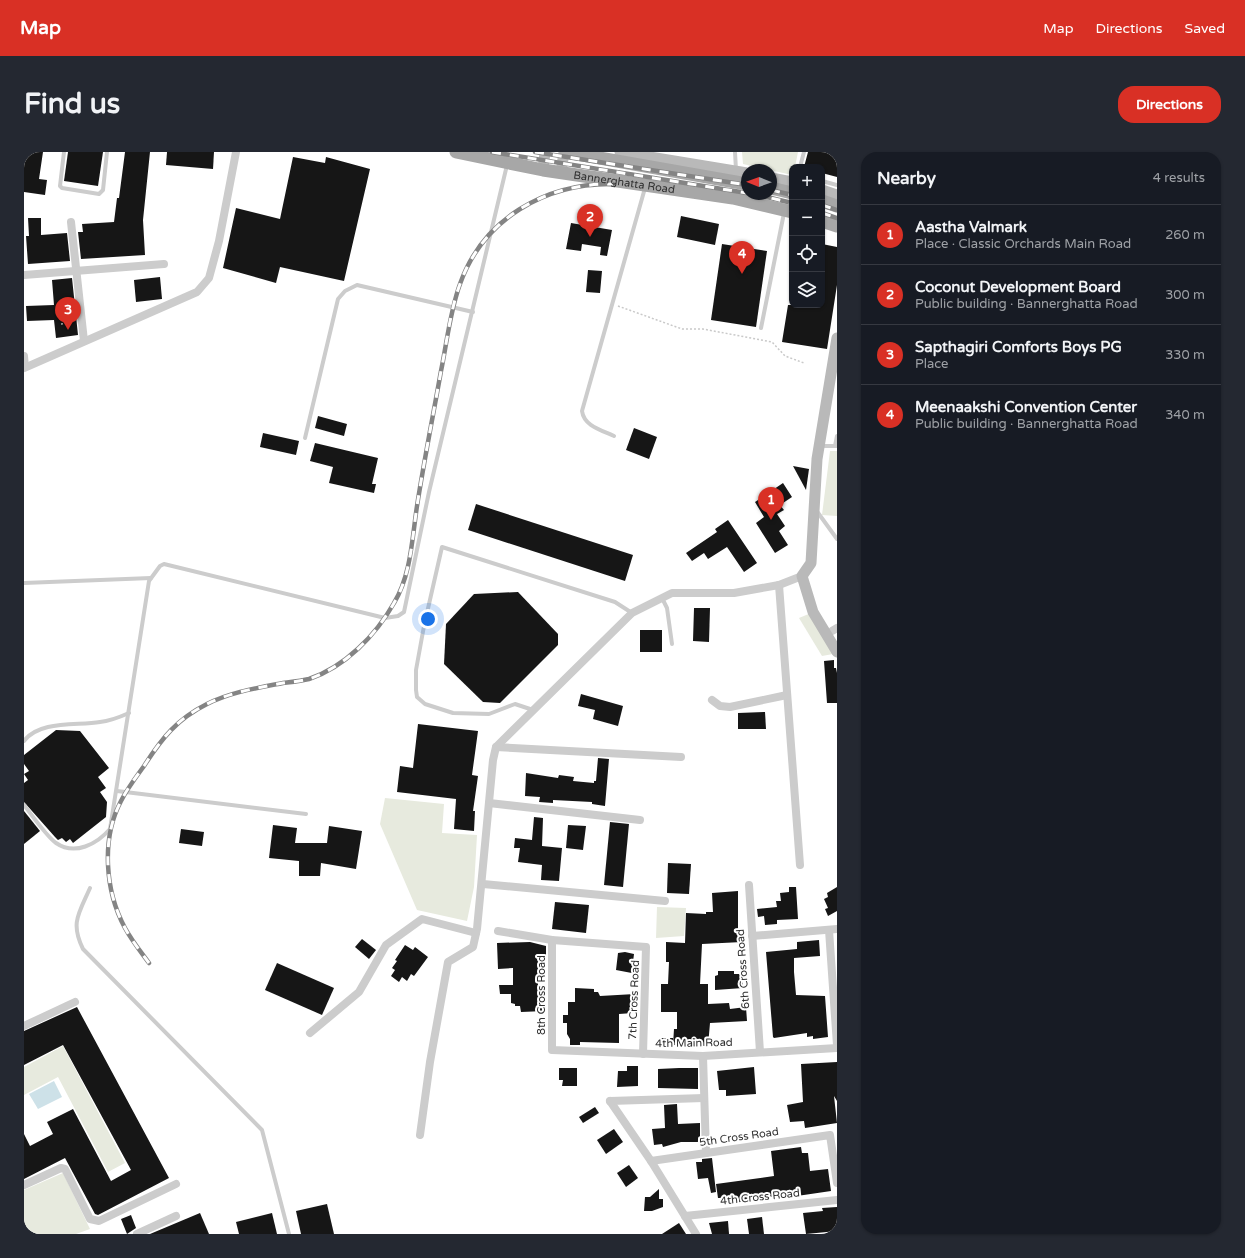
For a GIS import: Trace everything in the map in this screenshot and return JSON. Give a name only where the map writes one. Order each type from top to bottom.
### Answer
[{"type":"main road","name":"Bannerghatta Road","points":[[456,152],[561,173],[733,198],[788,211]]},
{"type":"main road","name":"Bannerghatta Road","points":[[565,152],[741,177]]},
{"type":"main road","points":[[777,189],[789,192]]},
{"type":"main road","points":[[825,202],[837,206]]},
{"type":"main road","points":[[825,222],[837,226]]},
{"type":"street","points":[[24,356],[24,367],[197,292],[209,278],[219,241],[236,152]]},
{"type":"street","points":[[543,170],[545,152]]},
{"type":"street","points":[[561,173],[565,152]]},
{"type":"street","points":[[620,152],[741,177]]},
{"type":"street","points":[[777,179],[789,181]]},
{"type":"street","points":[[825,191],[837,195]]},
{"type":"street","points":[[72,222],[84,341]]},
{"type":"street","points":[[24,275],[164,264]]},
{"type":"street","points":[[420,1135],[430,1062],[448,962],[473,947],[476,933],[483,884],[493,760],[496,747],[632,613],[672,593],[734,593],[779,585],[802,576],[811,563],[814,506],[820,446],[834,370],[837,338]]},
{"type":"street","points":[[802,576],[813,612],[837,652]]},
{"type":"street","points":[[779,585],[800,866]]},
{"type":"street","points":[[807,590],[835,633]]},
{"type":"street","points":[[712,700],[720,706],[730,707],[787,695]]},
{"type":"street","points":[[496,747],[680,757]]},
{"type":"street","points":[[489,803],[640,820]]},
{"type":"street","points":[[483,884],[665,901]]},
{"type":"street","name":"6th Cross Road","points":[[749,885],[760,1052]]},
{"type":"street","points":[[310,1033],[359,992],[386,945],[422,919],[476,933]]},
{"type":"street","points":[[752,936],[833,930],[837,1046]]},
{"type":"street","points":[[498,931],[552,940]]},
{"type":"street","name":"7th Cross Road","points":[[552,940],[646,947],[643,1054]]},
{"type":"street","name":"8th Cross Road","points":[[552,940],[552,1050]]},
{"type":"street","points":[[24,1026],[75,1002]]},
{"type":"street","name":"4th Main Road","points":[[552,1050],[703,1056],[837,1046]]},
{"type":"street","points":[[703,1056],[706,1153]]},
{"type":"street","points":[[696,1234],[651,1161],[610,1101],[704,1098]]},
{"type":"street","name":"5th Cross Road","points":[[651,1161],[830,1135],[837,1183]]},
{"type":"street","points":[[24,1185],[61,1168],[65,1169],[90,1219],[99,1221],[176,1184]]},
{"type":"street","name":"4th Cross Road","points":[[685,1216],[837,1200]]},
{"type":"street","points":[[137,1234],[176,1216]]},
{"type":"lane","points":[[64,152],[60,186],[62,188],[99,194],[103,190],[108,152]]},
{"type":"lane","points":[[735,152],[741,177]]},
{"type":"lane","points":[[801,164],[804,152]]},
{"type":"lane","points":[[24,805],[55,843],[65,847],[85,848],[103,837],[110,829],[118,791],[149,581],[160,566],[164,564],[385,618],[398,616],[404,612],[429,492],[473,312],[507,162]]},
{"type":"lane","points":[[825,182],[837,185]]},
{"type":"lane","points":[[614,436],[587,423],[583,419],[582,411],[646,185]]},
{"type":"lane","points":[[761,328],[788,211]]},
{"type":"lane","points":[[305,438],[338,299],[346,291],[358,285],[473,312]]},
{"type":"lane","points":[[820,446],[836,446],[837,436]]},
{"type":"lane","points":[[814,506],[837,539]]},
{"type":"lane","points":[[533,710],[515,704],[489,714],[453,713],[425,704],[417,697],[416,670],[442,546],[615,602],[632,613]]},
{"type":"lane","points":[[24,583],[151,578]]},
{"type":"lane","points":[[662,598],[667,608],[672,644]]},
{"type":"lane","points":[[24,741],[34,733],[46,727],[102,722],[129,713]]},
{"type":"lane","points":[[118,791],[306,814]]},
{"type":"lane","points":[[90,888],[76,921],[78,937],[83,949],[262,1130],[289,1234]]},
{"type":"path","points":[[612,304],[682,328],[702,329],[772,342],[785,356],[804,363]]},
{"type":"path","points":[[60,324],[68,323]]},
{"type":"shaded area","points":[[742,152],[798,152],[796,164],[789,164],[789,174],[777,172],[777,164],[743,164]]},
{"type":"shaded area","points":[[830,451],[837,451],[837,516],[822,515]]},
{"type":"shaded area","points":[[811,613],[833,654],[822,656],[799,618]]},
{"type":"shaded area","points":[[385,798],[444,804],[442,833],[477,835],[474,887],[467,921],[417,910],[380,824]]},
{"type":"shaded area","points":[[657,907],[686,908],[684,936],[656,938]]},
{"type":"shaded area","points":[[63,1046],[125,1163],[108,1172],[58,1077],[24,1095],[24,1067]]},
{"type":"shaded area","points":[[54,1081],[62,1097],[38,1109],[29,1094]]},
{"type":"shaded area","points":[[63,1173],[90,1229],[76,1234],[24,1234],[24,1190]]},
{"type":"building","points":[[24,152],[43,152],[39,179],[47,180],[45,195],[24,192]]},
{"type":"building","points":[[68,152],[103,152],[98,186],[64,181]]},
{"type":"building","points":[[125,152],[150,152],[143,220],[145,255],[81,259],[78,232],[83,232],[82,224],[114,222],[117,198],[119,198]]},
{"type":"building","points":[[167,152],[214,152],[213,169],[166,165]]},
{"type":"building","points":[[808,152],[837,152],[837,177],[825,174],[825,164],[805,164]]},
{"type":"building","points":[[293,157],[325,163],[326,157],[370,169],[344,281],[280,267],[276,283],[223,268],[236,208],[280,219]]},
{"type":"building","points":[[681,216],[719,224],[715,245],[677,237]]},
{"type":"building","points":[[28,218],[41,218],[41,235],[67,233],[70,261],[28,264],[26,236],[29,236]]},
{"type":"building","points":[[571,223],[612,230],[607,256],[600,255],[601,247],[582,244],[581,251],[566,249]]},
{"type":"building","points":[[722,244],[767,251],[756,327],[711,320]]},
{"type":"building","points":[[825,245],[837,247],[837,285],[827,349],[782,342],[788,305],[789,308],[825,308]]},
{"type":"building","points":[[588,270],[602,271],[600,293],[586,292]]},
{"type":"building","points":[[160,277],[162,299],[136,302],[134,280]]},
{"type":"building","points":[[72,278],[78,335],[56,338],[54,320],[27,321],[26,306],[54,305],[52,280]]},
{"type":"building","points":[[318,416],[347,424],[344,436],[315,428]]},
{"type":"building","points":[[634,428],[657,437],[649,459],[626,450]]},
{"type":"building","points":[[263,433],[299,441],[296,455],[260,447]]},
{"type":"building","points":[[315,443],[378,458],[372,484],[376,484],[374,493],[329,483],[333,467],[310,461]]},
{"type":"building","points":[[793,466],[809,469],[806,490]]},
{"type":"building","points":[[783,483],[792,497],[780,505],[784,510],[777,514],[785,526],[779,531],[788,545],[775,553],[756,523],[764,517],[755,502]]},
{"type":"building","points":[[476,504],[633,555],[625,581],[468,530]]},
{"type":"building","points":[[728,520],[757,563],[744,572],[727,547],[708,559],[704,553],[692,561],[686,553],[717,532],[715,529]]},
{"type":"building","points":[[518,592],[558,634],[558,645],[500,703],[483,702],[444,664],[446,624],[474,594]]},
{"type":"building","points":[[694,608],[710,608],[709,642],[693,641]]},
{"type":"building","points":[[640,630],[662,630],[662,652],[640,652]]},
{"type":"building","points":[[834,660],[834,668],[836,668],[837,673],[837,703],[827,703],[824,661]]},
{"type":"building","points":[[581,694],[623,706],[618,726],[593,719],[595,710],[578,706]]},
{"type":"building","points":[[765,712],[766,729],[738,729],[738,713]]},
{"type":"building","points":[[418,724],[478,731],[472,775],[478,776],[473,811],[475,811],[474,831],[454,829],[456,799],[397,792],[400,766],[413,768]]},
{"type":"building","points":[[56,730],[80,731],[109,768],[98,777],[106,788],[100,792],[107,802],[106,817],[73,843],[70,839],[66,842],[62,838],[58,840],[24,802],[24,783],[28,780],[24,774],[29,771],[24,764],[24,755]]},
{"type":"building","points":[[598,758],[609,759],[605,806],[592,804],[592,802],[553,800],[553,803],[539,802],[540,797],[525,796],[526,773],[558,778],[559,775],[574,777],[573,781],[594,783],[594,781],[596,781]]},
{"type":"building","points":[[24,811],[40,831],[24,844]]},
{"type":"building","points":[[534,817],[543,818],[542,846],[562,848],[559,881],[541,880],[542,865],[518,862],[520,848],[514,848],[515,838],[532,840]]},
{"type":"building","points":[[610,822],[629,824],[623,887],[604,885]]},
{"type":"building","points":[[273,825],[297,828],[295,843],[327,843],[329,826],[362,831],[356,869],[321,863],[320,876],[299,876],[299,861],[269,858]]},
{"type":"building","points":[[568,825],[586,826],[583,850],[566,848]]},
{"type":"building","points":[[181,829],[204,832],[202,846],[179,843]]},
{"type":"building","points":[[668,863],[691,864],[689,894],[667,893]]},
{"type":"building","points":[[789,887],[796,887],[798,919],[777,920],[777,924],[765,925],[764,916],[758,917],[757,909],[777,907],[776,901],[781,901],[780,893],[789,892]]},
{"type":"building","points":[[837,887],[837,911],[828,916],[825,909],[828,908],[824,899],[828,897],[827,893]]},
{"type":"building","points":[[738,891],[738,934],[742,934],[742,942],[702,944],[700,984],[708,984],[708,1004],[729,1003],[730,1009],[746,1007],[747,1021],[710,1023],[708,1046],[673,1045],[674,1029],[677,1029],[677,1012],[661,1012],[661,984],[668,984],[669,962],[666,962],[666,942],[685,943],[686,913],[706,914],[706,912],[713,912],[712,893]]},
{"type":"building","points":[[555,902],[589,905],[586,933],[552,929]]},
{"type":"building","points":[[362,939],[376,950],[369,959],[355,947]]},
{"type":"building","points":[[819,940],[820,956],[794,958],[796,995],[825,996],[828,1037],[813,1039],[813,1036],[807,1037],[807,1033],[774,1038],[766,952],[797,949],[797,942]]},
{"type":"building","points":[[530,942],[546,946],[546,966],[538,968],[538,988],[541,988],[541,996],[544,995],[545,1011],[521,1012],[520,1006],[515,1006],[515,1004],[511,1003],[511,994],[500,994],[499,985],[513,985],[513,968],[498,969],[497,943]]},
{"type":"building","points":[[405,945],[413,950],[415,947],[428,957],[414,976],[411,974],[407,981],[402,977],[399,982],[391,976],[395,970],[392,968],[397,961],[395,960]]},
{"type":"building","points":[[625,952],[634,954],[633,962],[638,962],[637,974],[616,970],[618,953]]},
{"type":"building","points":[[277,963],[334,988],[322,1015],[265,990]]},
{"type":"building","points":[[718,971],[734,971],[734,974],[740,974],[740,978],[743,978],[743,988],[715,990],[715,976],[718,975]]},
{"type":"building","points":[[575,988],[594,989],[594,992],[598,992],[600,996],[635,994],[636,1009],[633,1009],[633,1013],[619,1014],[619,1043],[580,1042],[580,1045],[570,1045],[570,1039],[567,1034],[567,1023],[563,1023],[563,1015],[568,1015],[568,1002],[575,1002]]},
{"type":"building","points":[[77,1007],[169,1178],[98,1215],[95,1214],[65,1158],[24,1179],[24,1134],[30,1146],[53,1134],[47,1122],[73,1109],[111,1181],[131,1170],[63,1045],[24,1065],[24,1031]]},
{"type":"building","points":[[660,1038],[673,1038],[673,1048],[660,1047]]},
{"type":"building","points":[[837,1062],[837,1101],[834,1096],[837,1123],[805,1128],[804,1121],[790,1122],[787,1105],[803,1102],[801,1064]]},
{"type":"building","points":[[627,1066],[638,1066],[638,1086],[617,1087],[618,1071],[627,1071]]},
{"type":"building","points":[[754,1067],[756,1094],[726,1096],[726,1090],[719,1090],[717,1071]]},
{"type":"building","points":[[559,1068],[577,1068],[577,1086],[562,1086],[563,1080],[559,1080]]},
{"type":"building","points":[[698,1068],[698,1089],[658,1088],[658,1069]]},
{"type":"building","points":[[677,1104],[678,1124],[700,1123],[700,1142],[681,1142],[663,1147],[662,1144],[654,1145],[652,1129],[665,1128],[664,1105]]},
{"type":"building","points":[[595,1107],[599,1113],[583,1123],[579,1117]]},
{"type":"building","points":[[614,1129],[623,1142],[606,1154],[597,1140]]},
{"type":"building","points":[[801,1147],[802,1153],[808,1153],[810,1171],[828,1169],[831,1191],[797,1196],[757,1197],[757,1200],[724,1204],[724,1198],[718,1198],[716,1184],[774,1176],[771,1151]]},
{"type":"building","points":[[712,1158],[716,1192],[711,1193],[708,1178],[698,1179],[696,1162],[702,1162],[702,1159]]},
{"type":"building","points":[[629,1165],[638,1178],[626,1187],[617,1173]]},
{"type":"building","points":[[659,1189],[659,1199],[663,1199],[663,1207],[652,1211],[644,1211],[645,1197],[650,1197]]},
{"type":"building","points":[[327,1204],[334,1234],[301,1234],[296,1211]]},
{"type":"building","points":[[837,1207],[837,1231],[806,1234],[803,1213],[823,1211],[822,1208]]},
{"type":"building","points":[[200,1213],[209,1234],[150,1234]]},
{"type":"building","points":[[272,1213],[277,1234],[239,1234],[236,1222]]},
{"type":"building","points":[[131,1215],[136,1228],[127,1234],[121,1219]]},
{"type":"building","points":[[762,1217],[764,1234],[749,1234],[747,1219]]},
{"type":"building","points":[[728,1221],[729,1234],[712,1234],[709,1223]]},
{"type":"building","points":[[679,1223],[686,1234],[662,1234]]},
{"type":"railway","points":[[492,152],[741,192]]},
{"type":"railway","points":[[535,152],[741,184]]},
{"type":"railway","points":[[149,963],[125,928],[113,898],[110,882],[108,865],[110,832],[115,816],[126,792],[164,738],[171,730],[196,710],[235,693],[306,680],[322,674],[347,658],[369,638],[378,627],[394,603],[404,581],[412,544],[417,506],[451,316],[460,284],[470,261],[484,241],[501,224],[520,209],[541,198],[564,190],[588,185],[613,184]]},
{"type":"railway","points":[[777,191],[789,194]]},
{"type":"railway","points":[[777,199],[789,202]]},
{"type":"railway","points":[[825,206],[837,210]]},
{"type":"railway","points":[[825,214],[837,218]]},
{"type":"place","name":"Coconut Development Board","points":[[590,237]]},
{"type":"place","name":"Meenaakshi Convention Center","points":[[742,274]]},
{"type":"place","name":"Sapthagiri Comforts Boys PG","points":[[68,330]]},
{"type":"place","name":"Aastha Valmark","points":[[771,520]]}]
